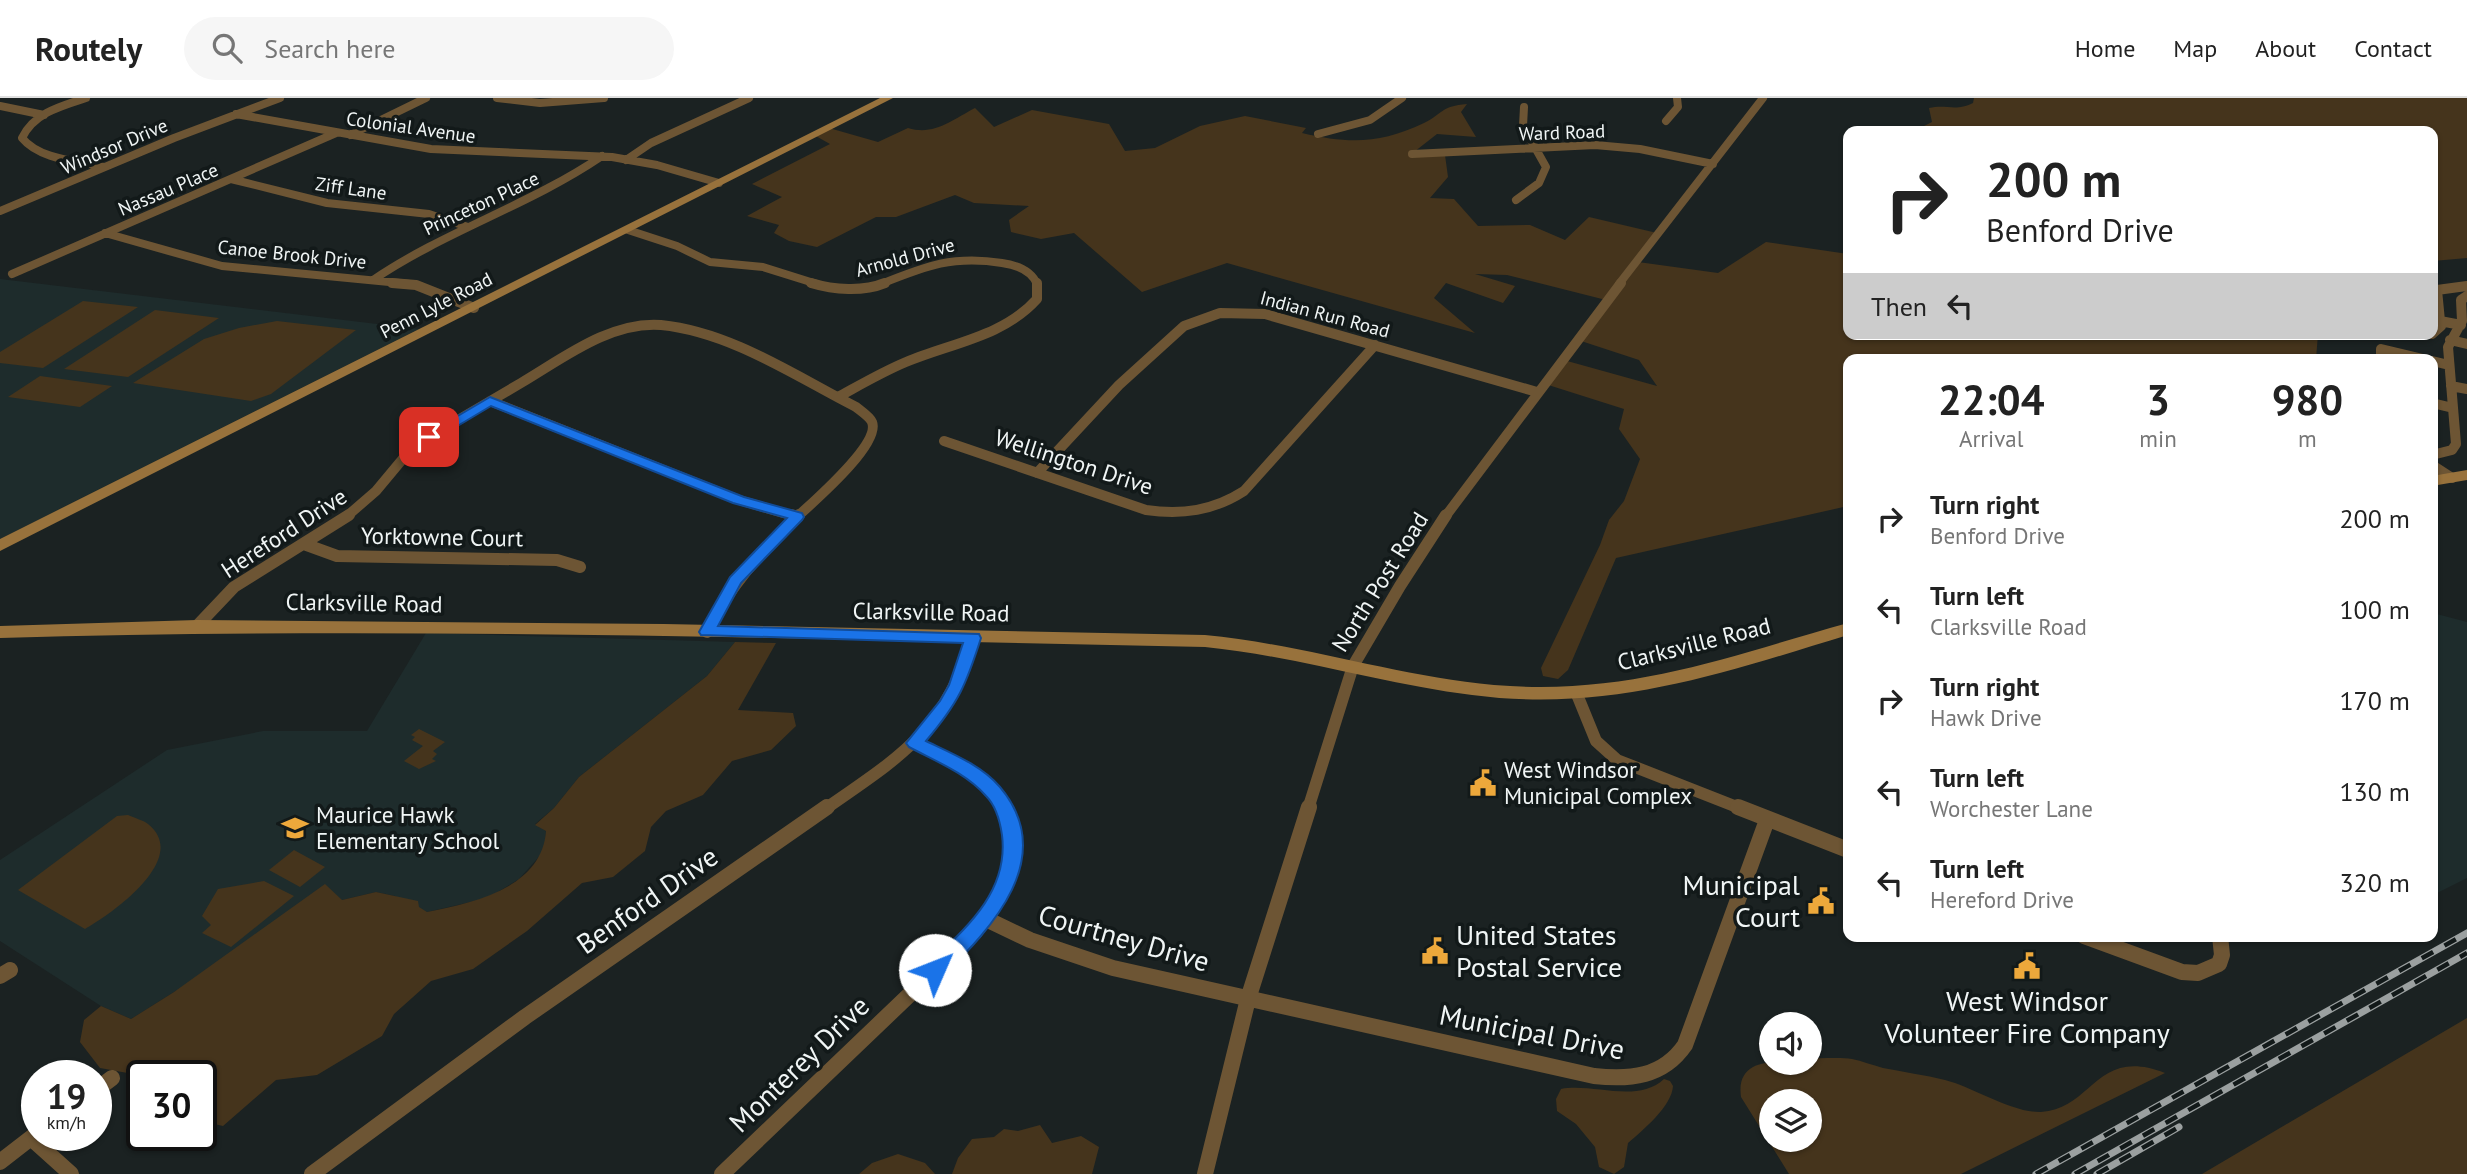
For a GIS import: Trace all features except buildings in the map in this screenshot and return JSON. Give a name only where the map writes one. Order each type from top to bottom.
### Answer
[{"type":"street","points":[[86,98],[44,115],[25,131],[22,138],[27,146],[38,151],[105,167]]},
{"type":"street","name":"Windsor Drive","points":[[0,211],[280,98]]},
{"type":"street","points":[[349,135],[426,98]]},
{"type":"street","points":[[496,98],[540,103],[604,98]]},
{"type":"street","points":[[626,160],[651,143],[749,98]]},
{"type":"street","name":"Penn Lyle Road","points":[[0,546],[888,98]]},
{"type":"street","points":[[1318,134],[1370,120],[1402,98]]},
{"type":"street","points":[[1666,121],[1678,107],[1677,98]]},
{"type":"street","name":"North Post Road","points":[[1205,1174],[1248,999],[1353,666],[1375,624],[1427,545],[1537,392],[1763,98]]},
{"type":"street","points":[[0,106],[44,115]]},
{"type":"street","points":[[1516,200],[1539,183],[1546,172],[1545,162],[1522,126],[1524,107]]},
{"type":"street","name":"Colonial Avenue","points":[[236,114],[451,151],[603,156],[626,160]]},
{"type":"street","name":"Nassau Place","points":[[12,274],[337,133]]},
{"type":"street","name":"Ward Road","points":[[1412,154],[1446,155],[1611,146],[1713,164]]},
{"type":"street","name":"Princeton Place","points":[[373,280],[409,254],[573,178],[603,156]]},
{"type":"street","points":[[626,160],[665,167],[719,183]]},
{"type":"street","name":"Ziff Lane","points":[[230,179],[327,203],[429,214],[468,226]]},
{"type":"street","name":"Arnold Drive","points":[[628,230],[677,246],[710,262],[763,267],[831,289],[877,286],[929,265],[973,258],[1015,265],[1029,273],[1037,282],[1037,299],[1020,316],[907,362],[838,397]]},
{"type":"street","name":"Canoe Brook Drive","points":[[105,233],[222,266],[416,285],[474,308]]},
{"type":"street","points":[[2438,290],[2467,286]]},
{"type":"street","points":[[2438,454],[2452,450],[2456,444],[2449,365],[2450,340],[2460,325],[2465,303]]},
{"type":"street","name":"Indian Run Road","points":[[1037,473],[1119,385],[1178,330],[1202,317],[1232,312],[1265,314],[1537,392]]},
{"type":"street","points":[[2438,320],[2460,325]]},
{"type":"street","name":"Hereford Drive","points":[[197,626],[234,587],[337,524],[366,502],[416,446],[601,337],[635,327],[659,325],[689,330],[741,348],[838,397],[872,421],[872,435],[863,451],[797,517]]},
{"type":"street","points":[[2450,340],[2467,344]]},
{"type":"street","name":"Wellington Drive","points":[[944,441],[1135,507],[1160,513],[1187,513],[1225,503],[1244,491],[1375,345]]},
{"type":"street","points":[[2381,354],[2381,349],[2402,354]]},
{"type":"street","points":[[2438,362],[2449,365]]},
{"type":"street","points":[[2451,386],[2467,390]]},
{"type":"street","points":[[490,401],[738,500],[797,517],[735,580],[707,632]]},
{"type":"street","points":[[2438,404],[2453,408]]},
{"type":"street","points":[[2438,449],[2444,452]]},
{"type":"street","points":[[2438,467],[2460,476]]},
{"type":"street","points":[[2438,480],[2460,476]]},
{"type":"street","name":"Yorktowne Court","points":[[304,544],[337,556],[557,560],[580,567]]},
{"type":"street","name":"Clarksville Road","points":[[0,632],[197,626],[707,632],[1237,643],[1273,648],[1408,679],[1476,689],[1576,692],[1625,688],[1689,676],[1843,630]]},
{"type":"street","name":"Benford Drive","points":[[312,1174],[525,1017],[892,762],[915,743],[946,705],[958,685],[973,638]]},
{"type":"street","points":[[1576,692],[1596,741],[1617,760],[1843,848]]},
{"type":"street","name":"Monterey Drive","points":[[722,1174],[986,919],[1001,894],[1011,868],[1013,835],[1009,820],[993,792],[981,779],[915,743]]},
{"type":"street","name":"Municipal Drive","points":[[1248,999],[1594,1076],[1622,1079],[1646,1075],[1671,1062],[1685,1045],[1767,820]]},
{"type":"street","name":"Courtney Drive","points":[[986,919],[1075,957],[1248,999]]},
{"type":"street","points":[[2100,942],[2170,969],[2198,973],[2219,964],[2222,955],[2221,942]]},
{"type":"street","points":[[0,1162],[21,1146]]},
{"type":"street","points":[[49,1151],[71,1174]]},
{"type":"shaded area","points":[[1974,98],[2467,98],[2467,258],[2438,261],[2438,126],[1924,126],[1932,122],[1929,108],[1961,107],[1973,103]]},
{"type":"shaded area","points":[[1467,104],[1461,112],[1476,137],[1437,134],[1414,152],[1445,155],[1448,177],[1430,198],[1454,199],[1478,226],[1530,225],[1565,240],[1589,217],[1657,233],[1638,262],[1718,273],[1766,242],[1843,253],[1843,340],[2318,340],[2316,354],[1843,354],[1843,507],[1616,558],[1568,670],[1558,679],[1543,676],[1541,668],[1600,545],[1609,520],[1624,501],[1640,459],[1619,429],[1624,409],[1542,383],[1560,359],[1657,386],[1639,360],[1578,340],[1606,300],[1507,275],[1475,274],[1515,286],[1503,303],[1446,283],[1434,298],[1475,333],[1227,263],[1142,292],[1074,233],[1041,239],[1011,232],[1009,220],[1029,206],[974,203],[955,195],[896,217],[876,217],[817,247],[789,241],[774,233],[779,225],[747,216],[782,197],[752,184],[830,144],[814,135],[829,128],[878,142],[908,128],[935,128],[975,108],[994,127],[1032,110],[1109,124],[1125,151],[1155,148],[1200,126],[1245,116],[1306,128],[1302,133],[1319,137],[1364,140],[1408,130],[1447,108]]},
{"type":"shaded area","points":[[0,279],[419,329],[0,539]]},
{"type":"shaded area","points":[[83,301],[138,307],[43,368],[0,363],[0,352]]},
{"type":"shaded area","points":[[155,310],[219,318],[128,377],[64,369]]},
{"type":"shaded area","points":[[277,321],[356,330],[271,394],[251,401],[133,383],[204,339],[239,328]]},
{"type":"shaded area","points":[[40,376],[112,386],[80,407],[8,397]]},
{"type":"shaded area","points":[[2438,614],[2467,622],[2467,878],[2438,892]]},
{"type":"shaded area","name":"Maurice Hawk Elementary School","points":[[426,633],[735,642],[707,676],[579,777],[554,808],[535,824],[546,831],[545,850],[519,879],[488,898],[427,912],[395,896],[376,892],[342,900],[174,992],[131,1019],[101,1006],[0,941],[0,860],[167,750],[263,731],[367,731]]},
{"type":"shaded area","points":[[735,642],[776,643],[738,710],[793,713],[796,726],[771,750],[732,761],[703,795],[666,811],[651,827],[645,851],[613,877],[582,883],[527,931],[473,969],[431,981],[394,1014],[382,1036],[317,1075],[276,1080],[223,1126],[217,1125],[217,1060],[126,1060],[126,1073],[112,1070],[112,1060],[94,1060],[80,1042],[84,1020],[101,1006],[131,1019],[174,992],[325,884],[342,900],[376,892],[418,901],[419,907],[427,912],[464,904],[502,890],[532,866],[542,850],[546,831],[535,825],[554,808],[579,777],[707,676]]},
{"type":"shaded area","points":[[419,729],[445,742],[433,751],[437,754],[432,759],[436,761],[419,769],[404,761],[423,746],[412,740],[415,737],[411,735]]},
{"type":"shaded area","points":[[128,815],[148,824],[159,838],[160,853],[143,884],[97,922],[85,929],[18,890],[117,816]]},
{"type":"shaded area","points":[[294,850],[325,867],[300,887],[269,870]]},
{"type":"shaded area","points":[[264,881],[294,896],[231,947],[202,933],[211,925],[202,916],[218,889]]},
{"type":"shaded area","points":[[2467,1018],[2467,1174],[2202,1174]]},
{"type":"shaded area","points":[[1822,1058],[1852,1059],[1956,1083],[2005,1104],[2041,1112],[2073,1101],[2109,1073],[2124,1067],[2142,1067],[2165,1073],[1961,1174],[1789,1174],[1775,1152],[1822,1152],[1822,1089],[1759,1089],[1759,1126],[1741,1097],[1741,1083],[1745,1073],[1759,1065],[1759,1075],[1822,1075]]},
{"type":"shaded area","points":[[1664,1079],[1670,1081],[1673,1086],[1668,1102],[1628,1143],[1624,1167],[1614,1174],[1599,1167],[1595,1147],[1576,1124],[1557,1111],[1556,1099],[1561,1089],[1628,1092],[1653,1086]]},
{"type":"shaded area","points":[[1040,1125],[1052,1143],[1081,1136],[1099,1147],[1092,1174],[952,1174],[958,1158],[972,1139],[994,1137],[1004,1129],[1018,1131]]},
{"type":"shaded area","points":[[898,1154],[925,1163],[935,1174],[859,1174],[872,1163]]},
{"type":"railway","points":[[2036,1174],[2467,933]]},
{"type":"railway","points":[[2075,1174],[2467,953]]},
{"type":"railway","points":[[2097,1174],[2179,1127]]},
{"type":"place","name":"West Windsor Municipal Complex","points":[[1483,783]]},
{"type":"place","name":"Maurice Hawk Elementary School","points":[[295,828]]},
{"type":"place","name":"Municipal Court","points":[[1821,901]]},
{"type":"place","name":"United States Postal Service","points":[[1435,951]]},
{"type":"place","name":"West Windsor Volunteer Fire Company","points":[[2027,966]]},
{"type":"route","points":[[429,437],[490,401],[738,500],[797,517],[735,580],[707,632],[973,638],[958,685],[932,725],[915,743],[968,770],[993,792],[1009,820],[1013,851],[1011,868],[997,903],[974,933],[935,970]]}]
